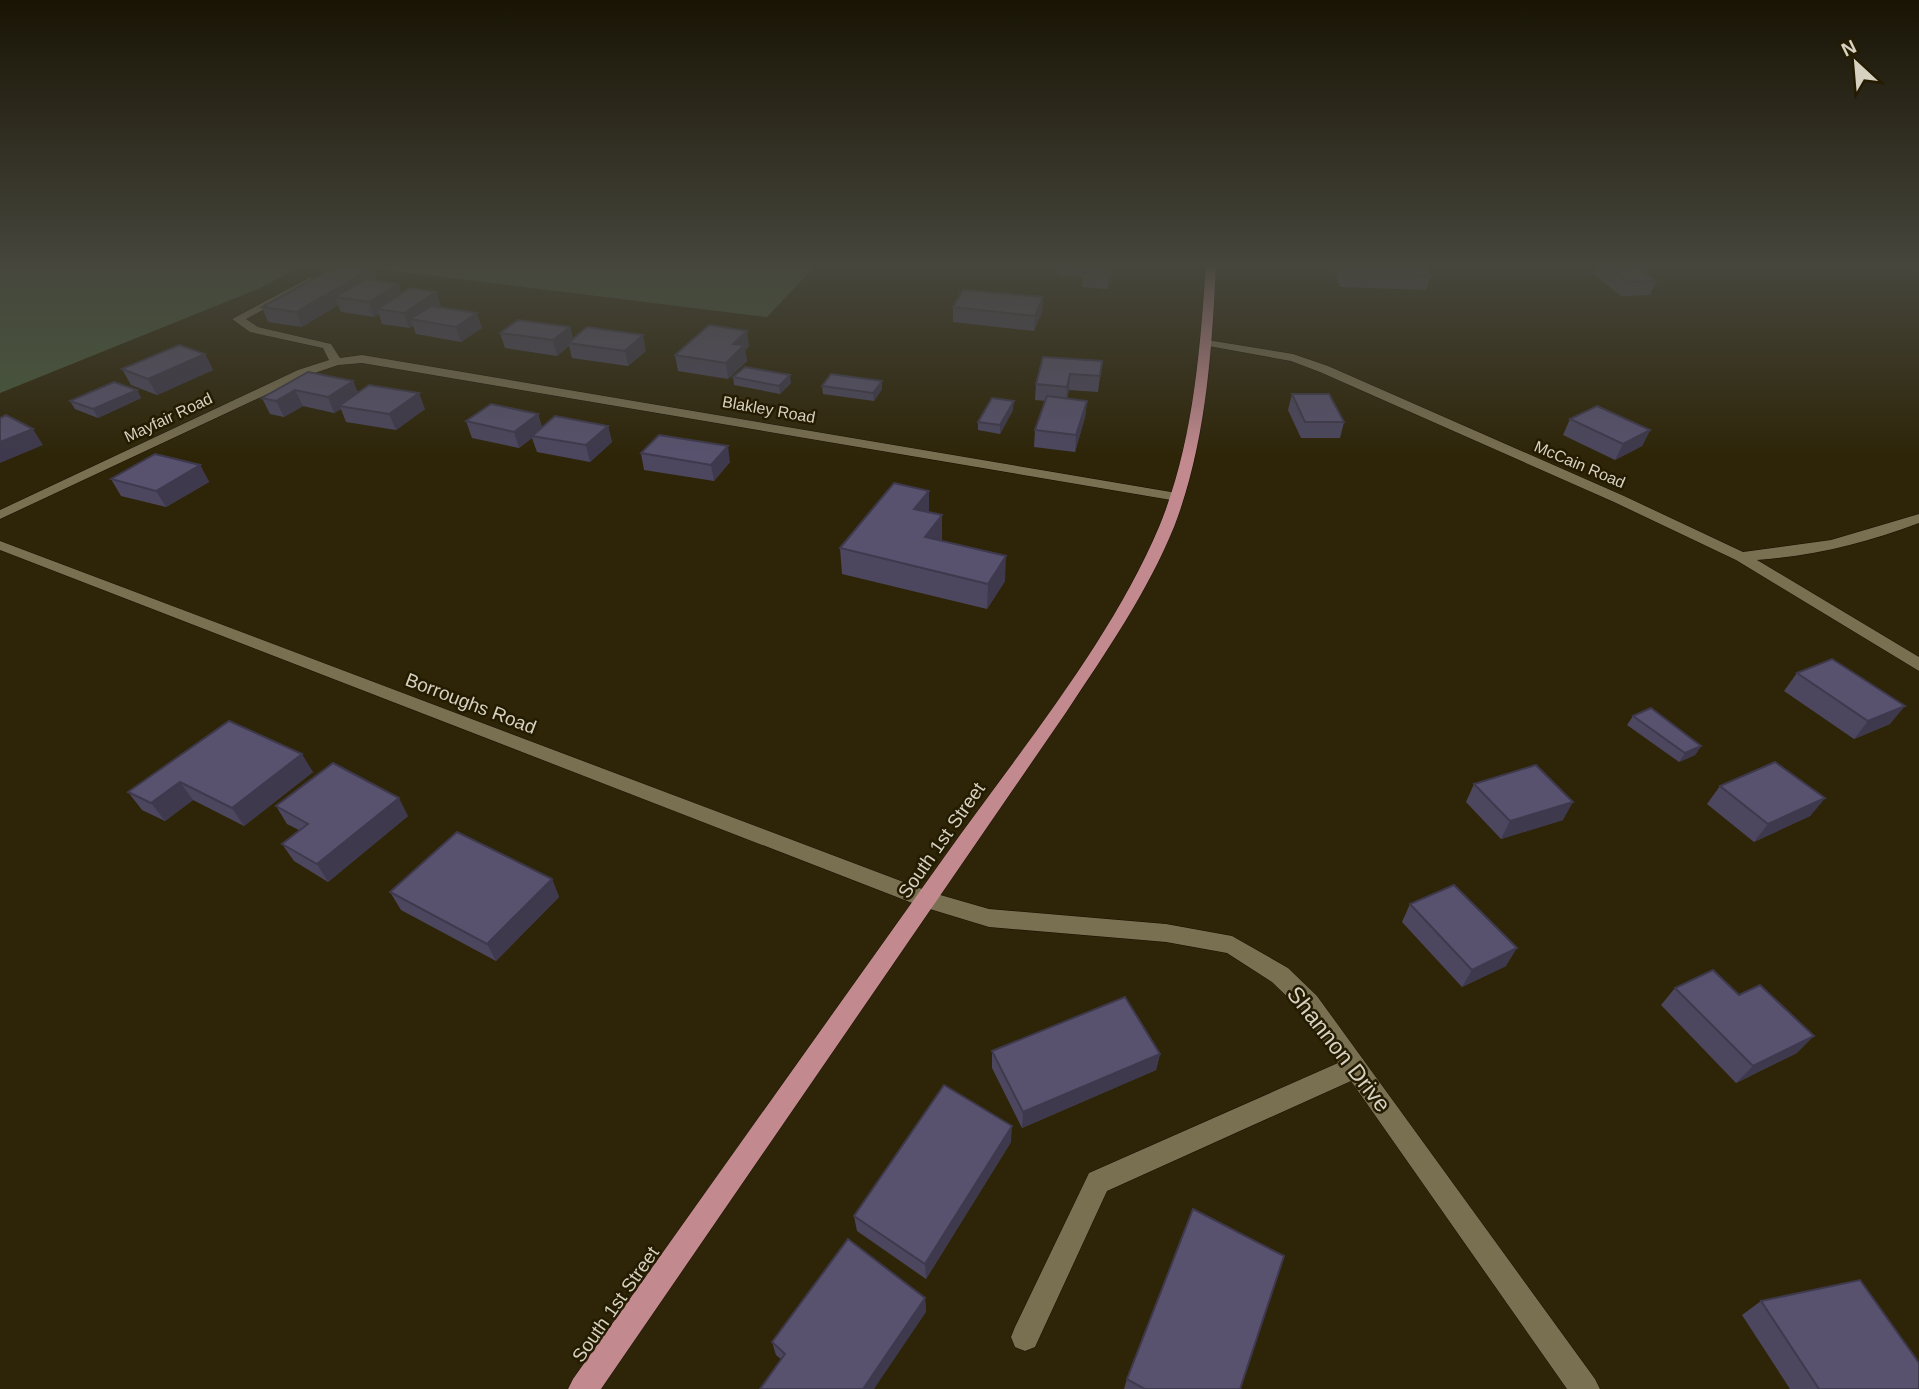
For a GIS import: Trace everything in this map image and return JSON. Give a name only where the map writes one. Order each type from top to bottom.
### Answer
[{"type":"main road","name":"South 1st Street","points":[[583,1389],[1061,707],[1123,611],[1155,552],[1177,497],[1208,329]]},
{"type":"street","points":[[252,329],[327,346],[336,362]]},
{"type":"street","name":"McCain Road","points":[[1207,343],[1293,358],[1324,369],[1619,499],[1741,557],[1919,665]]},
{"type":"street","name":"Mayfair Road","points":[[0,515],[302,373],[336,362],[354,360]]},
{"type":"street","name":"Blakley Road","points":[[354,360],[390,362],[1177,497]]},
{"type":"street","points":[[1741,557],[1823,548],[1875,536],[1919,518]]},
{"type":"street","name":"Borroughs Road","points":[[0,545],[927,900]]},
{"type":"street","name":"Shannon Drive","points":[[927,900],[989,919],[1166,933],[1233,945],[1280,975],[1309,1003],[1585,1389]]},
{"type":"street","points":[[1025,1337],[1098,1182],[1356,1067]]},
{"type":"green space","points":[[0,329],[159,329],[0,393]]},
{"type":"building","points":[[506,329],[568,329],[553,340],[500,333]]},
{"type":"building","points":[[585,329],[643,335],[625,351],[568,343]]},
{"type":"building","points":[[705,329],[747,331],[733,344],[744,345],[726,363],[675,355]]},
{"type":"building","points":[[179,345],[205,354],[148,379],[122,369]]},
{"type":"building","points":[[1043,357],[1102,361],[1100,376],[1070,374],[1067,387],[1036,384]]},
{"type":"building","points":[[745,367],[790,375],[779,386],[733,377]]},
{"type":"building","points":[[308,372],[353,381],[328,397],[295,390],[276,401],[262,398]]},
{"type":"building","points":[[831,374],[882,381],[873,393],[822,386]]},
{"type":"building","points":[[114,382],[137,390],[93,409],[70,401]]},
{"type":"building","points":[[369,385],[419,393],[389,414],[339,406]]},
{"type":"building","points":[[1292,394],[1329,394],[1344,422],[1305,422]]},
{"type":"building","points":[[1047,396],[1087,401],[1076,435],[1035,430]]},
{"type":"building","points":[[992,398],[1014,401],[1000,425],[978,422]]},
{"type":"building","points":[[491,404],[538,414],[514,432],[466,421]]},
{"type":"building","points":[[1597,406],[1650,430],[1623,444],[1570,419]]},
{"type":"building","points":[[6,415],[33,429],[0,442],[0,418]]},
{"type":"building","points":[[555,416],[608,426],[586,445],[532,436]]},
{"type":"building","points":[[659,435],[728,446],[711,465],[641,453]]},
{"type":"building","points":[[155,454],[200,465],[156,491],[111,479]]},
{"type":"building","points":[[894,483],[929,491],[914,509],[942,515],[925,537],[1006,556],[988,584],[840,548]]},
{"type":"building","points":[[1832,659],[1905,706],[1868,721],[1797,673]]},
{"type":"building","points":[[1651,708],[1701,746],[1685,753],[1633,716]]},
{"type":"building","points":[[229,721],[302,754],[232,808],[180,782],[151,803],[128,792]]},
{"type":"building","points":[[1775,762],[1825,798],[1768,824],[1720,786]]},
{"type":"building","points":[[333,763],[399,798],[317,864],[282,844],[308,824],[276,806]]},
{"type":"building","points":[[1536,765],[1573,802],[1510,821],[1474,784]]},
{"type":"building","points":[[457,832],[552,879],[487,944],[390,892]]},
{"type":"building","points":[[1454,885],[1517,948],[1472,970],[1410,904]]},
{"type":"building","points":[[1713,970],[1739,995],[1760,985],[1814,1036],[1753,1066],[1675,988]]},
{"type":"building","points":[[1125,997],[1160,1054],[1023,1112],[992,1051]]},
{"type":"building","points":[[944,1085],[1012,1126],[925,1264],[854,1216]]},
{"type":"building","points":[[1193,1209],[1284,1256],[1240,1389],[1145,1389],[1127,1379]]},
{"type":"building","points":[[848,1239],[925,1298],[863,1389],[760,1389],[785,1354],[772,1342]]},
{"type":"building","points":[[1860,1280],[1919,1363],[1919,1389],[1819,1389],[1761,1301]]}]
